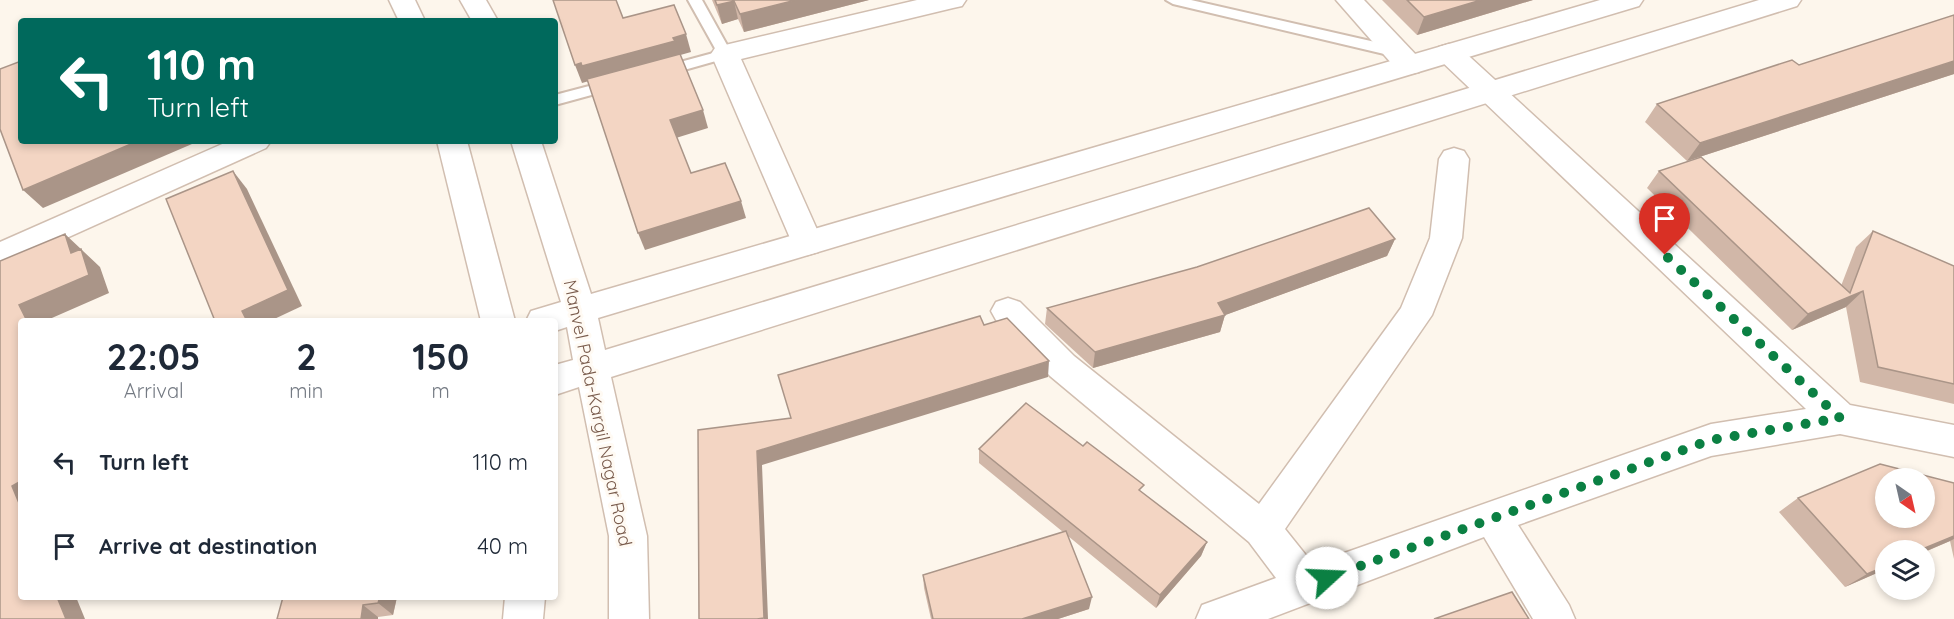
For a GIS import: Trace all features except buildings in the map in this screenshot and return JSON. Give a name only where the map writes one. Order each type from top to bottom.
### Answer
[{"type":"street","points":[[402,0],[411,18]]},
{"type":"street","points":[[473,0],[483,18]]},
{"type":"street","points":[[807,243],[725,54],[953,0]]},
{"type":"street","points":[[1349,0],[1403,59]]},
{"type":"street","points":[[553,318],[807,243],[1403,59],[1449,53],[1630,0]]},
{"type":"street","points":[[558,379],[1788,0]]},
{"type":"street","points":[[1449,53],[1840,418]]},
{"type":"street","points":[[0,256],[249,144]]},
{"type":"street","points":[[453,144],[497,318]]},
{"type":"street","name":"Manvel Pada-Kargil Nagar Road","points":[[527,144],[580,310],[628,536],[629,619]]},
{"type":"street","points":[[1262,530],[1415,315],[1446,238],[1454,159]]},
{"type":"street","points":[[1008,311],[1062,366],[1262,530],[1306,586]]},
{"type":"street","points":[[1216,619],[1492,517],[1711,440],[1840,418],[1954,441]]},
{"type":"street","points":[[1492,517],[1555,619]]},
{"type":"street","points":[[523,619],[525,600]]},
{"type":"lane","points":[[650,74],[725,54],[695,0]]},
{"type":"lane","points":[[1173,0],[1403,59]]},
{"type":"lane","points":[[558,99],[628,80]]},
{"type":"route","points":[[1327,578],[1711,440],[1840,418],[1665,255]]}]
